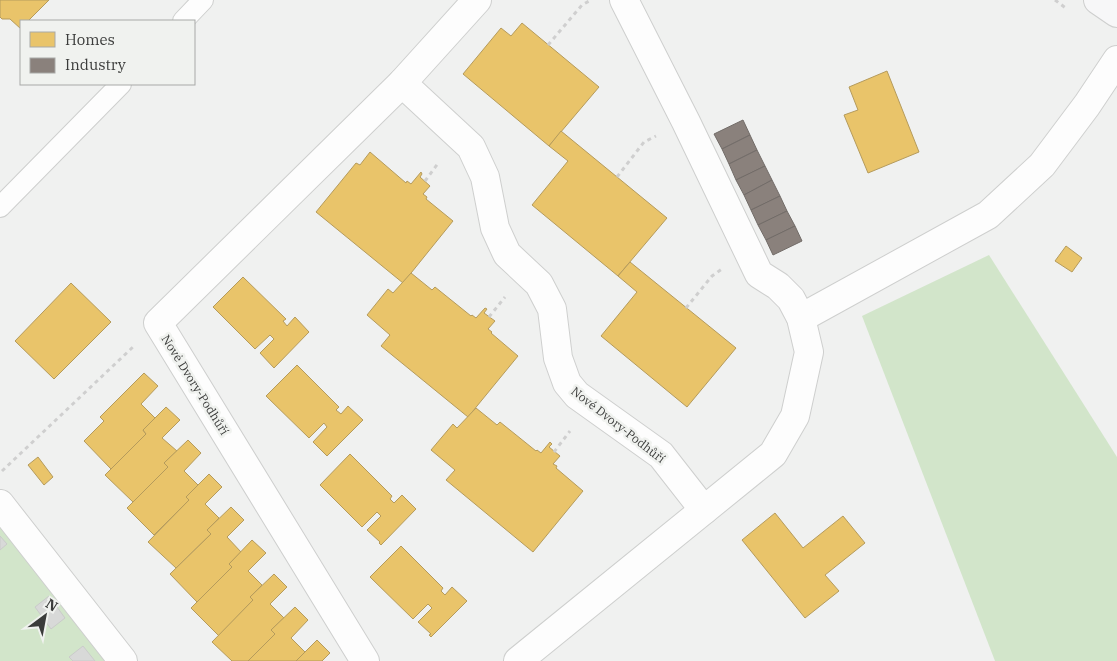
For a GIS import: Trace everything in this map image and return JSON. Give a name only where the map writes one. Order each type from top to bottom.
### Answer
[{"type":"main road","points":[[1098,0],[1117,13]]},
{"type":"street","name":"Nové Dvory-Podhůří","points":[[365,661],[158,323],[402,84],[477,0]]},
{"type":"street","points":[[518,661],[773,454],[795,416],[809,352],[801,318],[791,299],[778,286],[759,274],[686,122],[624,0]]},
{"type":"street","points":[[801,318],[988,215],[1042,165],[1087,106],[1117,60]]},
{"type":"street","name":"Nové Dvory-Podhůří","points":[[402,84],[472,147],[485,177],[494,228],[507,254],[539,284],[552,310],[558,358],[567,383],[577,395],[661,455],[704,510]]},
{"type":"street","points":[[0,504],[123,661]]},
{"type":"lane","points":[[184,20],[204,0]]},
{"type":"lane","points":[[0,207],[120,85]]},
{"type":"path","points":[[548,46],[582,5],[590,0]]},
{"type":"path","points":[[617,177],[644,142],[686,122]]},
{"type":"path","points":[[686,308],[712,276],[748,253]]},
{"type":"path","points":[[0,474],[158,323]]},
{"type":"green space","points":[[989,255],[1117,457],[1117,661],[995,661],[862,316]]},
{"type":"green space","points":[[0,520],[113,661],[0,661]]},
{"type":"building: Homes","points":[[0,0],[49,0],[29,20],[20,20],[20,28],[10,19],[2,19],[0,17]]},
{"type":"building: Homes","points":[[522,23],[599,87],[549,146],[463,74],[501,28],[511,36]]},
{"type":"building: Homes","points":[[887,71],[919,152],[868,173],[844,115],[858,110],[849,87]]},
{"type":"building: Homes","points":[[561,131],[667,218],[618,276],[532,205],[568,161],[549,146]]},
{"type":"building: Homes","points":[[370,152],[406,183],[407,181],[411,184],[421,172],[420,177],[430,186],[423,194],[427,197],[426,199],[453,221],[403,283],[316,212],[356,163],[360,165]]},
{"type":"building: Homes","points":[[1066,246],[1082,258],[1072,272],[1055,261]]},
{"type":"building: Homes","points":[[630,262],[736,348],[687,407],[601,336],[637,292],[618,276]]},
{"type":"building: Homes","points":[[411,273],[432,290],[435,287],[471,316],[476,318],[485,308],[487,309],[484,313],[495,321],[488,329],[518,356],[468,417],[381,346],[390,335],[367,315],[388,289],[393,293]]},
{"type":"building: Homes","points":[[243,277],[286,319],[283,321],[287,326],[295,317],[309,332],[274,368],[260,353],[274,339],[270,335],[255,349],[213,307]]},
{"type":"building: Homes","points":[[71,283],[111,322],[54,379],[15,341]]},
{"type":"building: Homes","points":[[297,365],[339,407],[336,410],[341,414],[348,406],[363,420],[327,456],[313,442],[327,427],[324,423],[309,438],[266,396]]},
{"type":"building: Homes","points":[[144,373],[158,386],[141,404],[155,418],[143,430],[146,434],[111,469],[84,441],[104,421],[100,417]]},
{"type":"building: Homes","points":[[166,407],[180,420],[162,438],[177,451],[164,463],[168,467],[133,502],[105,475],[146,434],[143,430]]},
{"type":"building: Homes","points":[[476,408],[497,425],[500,422],[536,451],[541,453],[550,442],[552,444],[549,447],[560,456],[553,464],[583,491],[533,552],[446,480],[455,470],[431,450],[453,424],[457,428]]},
{"type":"building: Homes","points":[[188,440],[201,453],[184,471],[198,485],[186,497],[189,500],[154,535],[127,508],[168,467],[164,463]]},
{"type":"building: Homes","points":[[350,454],[392,496],[390,499],[394,503],[402,495],[416,509],[381,545],[367,530],[381,516],[377,512],[362,527],[320,485]]},
{"type":"building: Homes","points":[[38,457],[53,477],[44,485],[28,465]]},
{"type":"building: Homes","points":[[209,474],[222,487],[205,504],[219,518],[207,530],[211,534],[176,568],[148,542],[189,500],[186,497]]},
{"type":"building: Homes","points":[[231,507],[244,520],[227,537],[241,552],[229,564],[232,567],[197,602],[170,574],[211,534],[207,530]]},
{"type":"building: Homes","points":[[775,513],[803,548],[843,516],[865,543],[825,575],[839,591],[805,618],[742,540]]},
{"type":"building: Homes","points":[[252,540],[266,553],[248,571],[262,585],[250,597],[253,600],[219,636],[191,608],[232,567],[229,564]]},
{"type":"building: Homes","points":[[401,546],[443,588],[441,591],[445,595],[452,587],[467,601],[431,637],[429,635],[431,634],[418,622],[432,608],[428,604],[413,619],[370,577]]},
{"type":"building: Homes","points":[[274,574],[287,587],[270,604],[284,618],[271,630],[275,634],[248,661],[232,661],[212,642],[253,600],[250,597]]},
{"type":"building: Homes","points":[[295,607],[308,620],[291,638],[305,652],[296,661],[248,661],[275,634],[271,630]]},
{"type":"building: Homes","points":[[317,640],[330,653],[322,661],[296,661]]},
{"type":"building: Industry","points":[[743,120],[750,135],[722,149],[714,134]]},
{"type":"building: Industry","points":[[750,135],[757,150],[729,164],[722,149]]},
{"type":"building: Industry","points":[[757,150],[765,166],[736,180],[729,164]]},
{"type":"building: Industry","points":[[765,166],[772,180],[744,195],[736,180]]},
{"type":"building: Industry","points":[[772,180],[780,196],[751,210],[744,195]]},
{"type":"building: Industry","points":[[780,196],[787,211],[758,225],[751,210]]},
{"type":"building: Industry","points":[[787,211],[795,226],[766,240],[758,225]]},
{"type":"building: Industry","points":[[795,226],[802,241],[773,255],[766,240]]},
{"type":"building: Other","points":[[0,536],[7,544],[0,550]]},
{"type":"building: Other","points":[[49,596],[65,618],[51,629],[35,607]]},
{"type":"building: Other","points":[[83,646],[95,661],[73,661],[69,657]]}]
